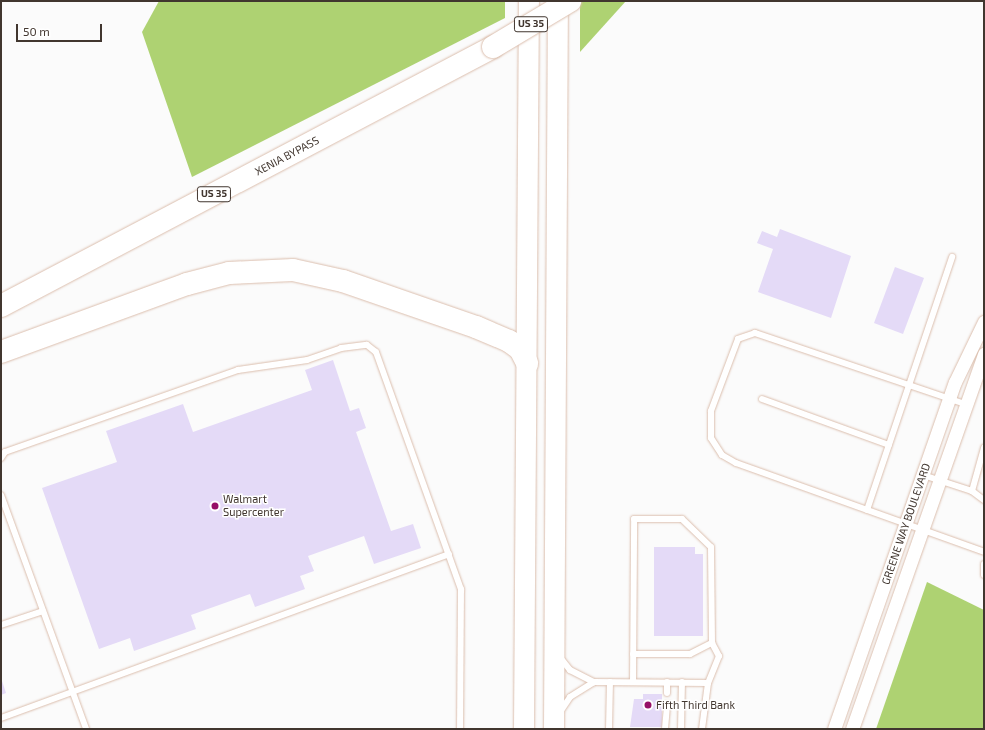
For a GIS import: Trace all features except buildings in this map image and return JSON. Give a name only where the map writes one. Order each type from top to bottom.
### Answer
[{"type":"highway","name":"XENIA BYPASS","points":[[1,306],[493,47],[570,1]]},
{"type":"highway","points":[[1,352],[186,284],[229,273],[286,270],[343,281],[476,327],[510,341],[520,349],[527,363]]},
{"type":"main road","points":[[524,729],[526,634],[529,1]]},
{"type":"main road","points":[[554,725],[558,1]]},
{"type":"street","name":"GREENE WAY BOULEVARD","points":[[834,729],[950,399],[984,322]]},
{"type":"street","name":"GREENE WAY BOULEVARD","points":[[852,729],[965,404],[984,354]]},
{"type":"lane","points":[[867,510],[952,257]]},
{"type":"lane","points":[[965,404],[755,333],[738,339],[711,411],[711,438],[722,455],[736,463],[922,528],[984,552]]},
{"type":"lane","points":[[1,458],[5,452],[238,370],[307,360],[341,348],[367,345],[376,352],[461,589],[463,605],[460,729]]},
{"type":"lane","points":[[762,399],[889,445]]},
{"type":"lane","points":[[972,491],[984,448]]},
{"type":"lane","points":[[923,475],[972,491],[982,496]]},
{"type":"lane","points":[[1,496],[86,729]]},
{"type":"lane","points":[[633,682],[634,519],[682,518],[711,547],[712,643],[719,656],[708,683],[702,729]]},
{"type":"lane","points":[[1,718],[449,554]]},
{"type":"lane","points":[[984,564],[984,575]]},
{"type":"lane","points":[[1,625],[43,611]]},
{"type":"lane","points":[[555,642],[570,670],[594,682],[708,683]]},
{"type":"lane","points":[[633,654],[690,654],[712,643]]},
{"type":"lane","points":[[554,725],[570,697],[594,682]]},
{"type":"lane","points":[[609,729],[610,682]]},
{"type":"lane","points":[[667,682],[667,693]]},
{"type":"lane","points":[[681,729],[682,682]]},
{"type":"lane","points":[[665,729],[667,704]]},
{"type":"green space","points":[[159,1],[505,1],[505,18],[192,177],[142,32]]},
{"type":"green space","points":[[580,1],[626,1],[580,52]]},
{"type":"green space","points":[[927,582],[984,610],[984,729],[876,729]]},
{"type":"place","name":"Walmart Supercenter","points":[[215,506]]},
{"type":"place","name":"Fifth Third Bank","points":[[648,705]]}]
